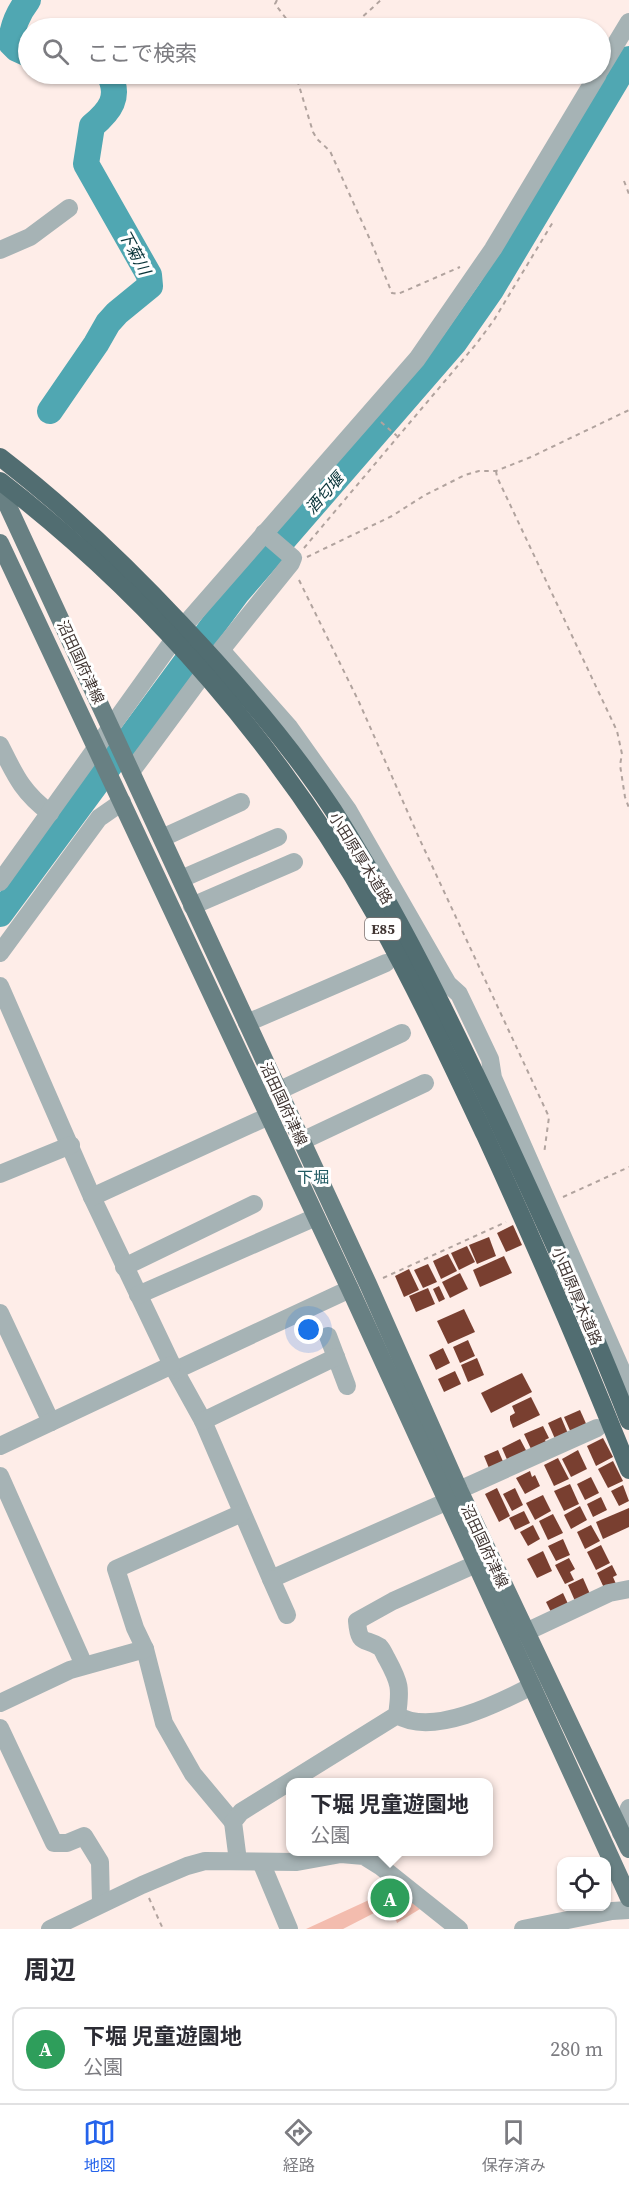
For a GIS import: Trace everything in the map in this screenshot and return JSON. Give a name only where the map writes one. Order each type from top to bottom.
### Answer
[{"type":"highway","name":"小田原厚木道路","points":[[0,458],[27,478],[152,592],[220,665],[274,728],[332,808],[392,907],[444,1007],[545,1222],[629,1421]]},
{"type":"highway","name":"小田原厚木道路","points":[[0,481],[80,547],[136,601],[209,679],[259,740],[316,819],[375,914],[428,1014],[529,1230],[629,1470]]},
{"type":"main road","name":"沼田国府津線","points":[[0,489],[368,1284],[453,1495],[477,1564],[629,1898]]},
{"type":"main road","name":"沼田国府津線","points":[[0,543],[350,1289],[453,1495],[526,1632],[625,1841]]},
{"type":"street","points":[[611,52],[629,22]]},
{"type":"street","points":[[0,882],[99,750],[182,628],[417,359],[493,249],[592,84]]},
{"type":"street","points":[[0,250],[30,237],[69,208]]},
{"type":"street","points":[[129,767],[292,561],[264,533]]},
{"type":"street","points":[[221,650],[289,727],[348,810],[448,984],[459,994],[490,1059],[493,1078],[629,1387]]},
{"type":"street","points":[[1,749],[21,786],[32,800],[50,813]]},
{"type":"street","points":[[0,953],[99,818],[122,802]]},
{"type":"street","points":[[162,838],[241,802]]},
{"type":"street","points":[[181,879],[278,837]]},
{"type":"street","points":[[192,906],[294,862]]},
{"type":"street","points":[[247,1023],[386,963]]},
{"type":"street","points":[[0,986],[92,1197],[124,1267],[202,1421],[287,1615]]},
{"type":"street","points":[[278,1090],[402,1033]]},
{"type":"street","points":[[302,1141],[425,1083]]},
{"type":"street","points":[[92,1197],[269,1116]]},
{"type":"street","points":[[0,1174],[70,1146]]},
{"type":"street","points":[[124,1267],[254,1204]]},
{"type":"street","points":[[138,1295],[316,1217]]},
{"type":"street","points":[[0,1446],[350,1289]]},
{"type":"street","points":[[0,1313],[51,1422]]},
{"type":"street","points":[[328,1336],[347,1386]]},
{"type":"street","points":[[202,1421],[336,1358]]},
{"type":"street","points":[[271,1579],[597,1428]]},
{"type":"street","points":[[0,1476],[84,1665]]},
{"type":"street","points":[[238,1861],[232,1822],[193,1774],[164,1723],[145,1649],[135,1628],[116,1569],[242,1513]]},
{"type":"street","points":[[397,1715],[400,1695],[399,1681],[381,1648],[363,1640],[358,1632],[357,1621],[393,1601],[477,1564]]},
{"type":"street","points":[[526,1632],[609,1593],[629,1589]]},
{"type":"street","points":[[0,1703],[70,1670],[145,1649]]},
{"type":"street","points":[[397,1715],[406,1721],[419,1723],[474,1714],[532,1686]]},
{"type":"street","points":[[294,1778],[397,1715]]},
{"type":"street","points":[[0,1728],[54,1843],[67,1843],[84,1836],[100,1862],[101,1903]]},
{"type":"street","points":[[232,1822],[241,1812],[286,1783]]},
{"type":"street","points":[[625,1841],[629,1808]]},
{"type":"street","points":[[50,1929],[142,1885],[205,1861],[297,1862],[330,1856]]},
{"type":"street","points":[[364,1856],[380,1866],[459,1929]]},
{"type":"street","points":[[261,1862],[289,1929]]},
{"type":"street","points":[[523,1929],[595,1922],[629,1910]]},
{"type":"path","points":[[277,0],[275,4],[286,18]]},
{"type":"path","points":[[361,18],[381,0]]},
{"type":"path","points":[[299,84],[313,132],[330,151],[392,293],[398,294],[461,267]]},
{"type":"path","points":[[624,181],[629,194]]},
{"type":"path","points":[[292,561],[494,320],[553,222]]},
{"type":"path","points":[[292,561],[314,555],[392,516],[425,495],[465,475],[478,471],[496,471],[531,457],[629,410]]},
{"type":"path","points":[[370,412],[397,436]]},
{"type":"path","points":[[496,471],[616,731],[622,754],[620,765],[625,797],[629,808]]},
{"type":"path","points":[[292,561],[549,1117],[540,1184]]},
{"type":"path","points":[[622,754],[629,751]]},
{"type":"path","points":[[549,1203],[629,1167]]},
{"type":"path","points":[[368,1284],[507,1222]]},
{"type":"path","points":[[142,1885],[163,1929]]},
{"type":"shaded area","points":[[395,1888],[420,1909],[397,1923],[395,1917],[383,1920],[378,1911],[343,1929],[306,1929]]},
{"type":"building","points":[[513,1225],[522,1245],[506,1252],[497,1233]]},
{"type":"building","points":[[489,1237],[496,1256],[477,1264],[469,1245]]},
{"type":"building","points":[[467,1246],[475,1262],[459,1270],[451,1253]]},
{"type":"building","points":[[448,1254],[457,1271],[441,1279],[433,1261]]},
{"type":"building","points":[[504,1256],[512,1273],[480,1287],[473,1270]]},
{"type":"building","points":[[428,1264],[437,1282],[423,1288],[414,1270]]},
{"type":"building","points":[[409,1269],[419,1290],[404,1297],[395,1276]]},
{"type":"building","points":[[460,1273],[468,1289],[450,1298],[442,1282]]},
{"type":"building","points":[[439,1286],[445,1299],[439,1302],[433,1289]]},
{"type":"building","points":[[428,1288],[435,1304],[416,1312],[409,1296]]},
{"type":"building","points":[[464,1309],[475,1332],[448,1344],[437,1321]]},
{"type":"building","points":[[468,1340],[475,1356],[460,1363],[453,1347]]},
{"type":"building","points":[[443,1348],[450,1363],[436,1370],[429,1355]]},
{"type":"building","points":[[477,1358],[484,1375],[468,1382],[461,1365]]},
{"type":"building","points":[[455,1371],[461,1384],[444,1392],[438,1379]]},
{"type":"building","points":[[522,1373],[532,1392],[491,1413],[481,1393]]},
{"type":"building","points":[[531,1397],[540,1415],[513,1428],[510,1416],[515,1413],[512,1406]]},
{"type":"building","points":[[580,1410],[588,1428],[572,1435],[564,1417]]},
{"type":"building","points":[[561,1417],[569,1436],[556,1441],[548,1423]]},
{"type":"building","points":[[543,1426],[549,1438],[545,1440],[547,1444],[532,1451],[524,1434]]},
{"type":"building","points":[[603,1438],[613,1457],[596,1466],[587,1446]]},
{"type":"building","points":[[520,1439],[528,1454],[509,1464],[502,1448]]},
{"type":"building","points":[[498,1450],[505,1466],[491,1473],[484,1456]]},
{"type":"building","points":[[578,1450],[587,1469],[571,1477],[562,1459]]},
{"type":"building","points":[[558,1458],[569,1479],[554,1486],[544,1465]]},
{"type":"building","points":[[613,1461],[623,1481],[608,1488],[598,1469]]},
{"type":"building","points":[[530,1471],[532,1477],[535,1475],[540,1486],[525,1494],[516,1478]]},
{"type":"building","points":[[591,1477],[599,1493],[585,1500],[577,1484]]},
{"type":"building","points":[[570,1484],[579,1504],[564,1511],[554,1491]]},
{"type":"building","points":[[623,1485],[629,1501],[619,1506],[611,1491]]},
{"type":"building","points":[[497,1488],[510,1516],[499,1522],[485,1494]]},
{"type":"building","points":[[515,1488],[523,1505],[512,1511],[503,1494]]},
{"type":"building","points":[[543,1495],[551,1511],[535,1520],[526,1503]]},
{"type":"building","points":[[601,1497],[607,1510],[593,1517],[587,1504]]},
{"type":"building","points":[[580,1506],[587,1520],[571,1529],[564,1515]]},
{"type":"building","points":[[629,1508],[629,1527],[603,1539],[596,1522]]},
{"type":"building","points":[[524,1511],[530,1523],[515,1530],[509,1518]]},
{"type":"building","points":[[553,1514],[563,1533],[548,1540],[539,1521]]},
{"type":"building","points":[[533,1525],[540,1539],[528,1546],[520,1532]]},
{"type":"building","points":[[591,1525],[600,1541],[585,1549],[577,1532]]},
{"type":"building","points":[[563,1539],[570,1555],[556,1561],[548,1546]]},
{"type":"building","points":[[601,1545],[610,1563],[596,1570],[587,1552]]},
{"type":"building","points":[[543,1551],[552,1571],[537,1578],[527,1559]]},
{"type":"building","points":[[569,1558],[575,1569],[570,1572],[574,1580],[565,1584],[555,1565]]},
{"type":"building","points":[[612,1565],[617,1575],[613,1577],[616,1584],[605,1590],[597,1573]]},
{"type":"building","points":[[583,1578],[590,1594],[575,1601],[568,1585]]},
{"type":"building","points":[[563,1593],[569,1606],[552,1614],[546,1602]]},
{"type":"waterway","name":"下菊川","points":[[18,49],[11,43],[13,31],[16,20],[28,0]]},
{"type":"waterway","name":"酒匂堰","points":[[0,914],[237,593],[454,343],[491,290],[629,59]]},
{"type":"waterway","name":"下菊川","points":[[50,411],[108,323],[150,286],[149,275],[86,164],[92,126],[104,115],[112,103],[114,97],[112,84]]},
{"type":"place","name":"下堀 児童遊園地","points":[[390,1898]]},
{"type":"district","name":"下堀","points":[[313,1177]]}]
